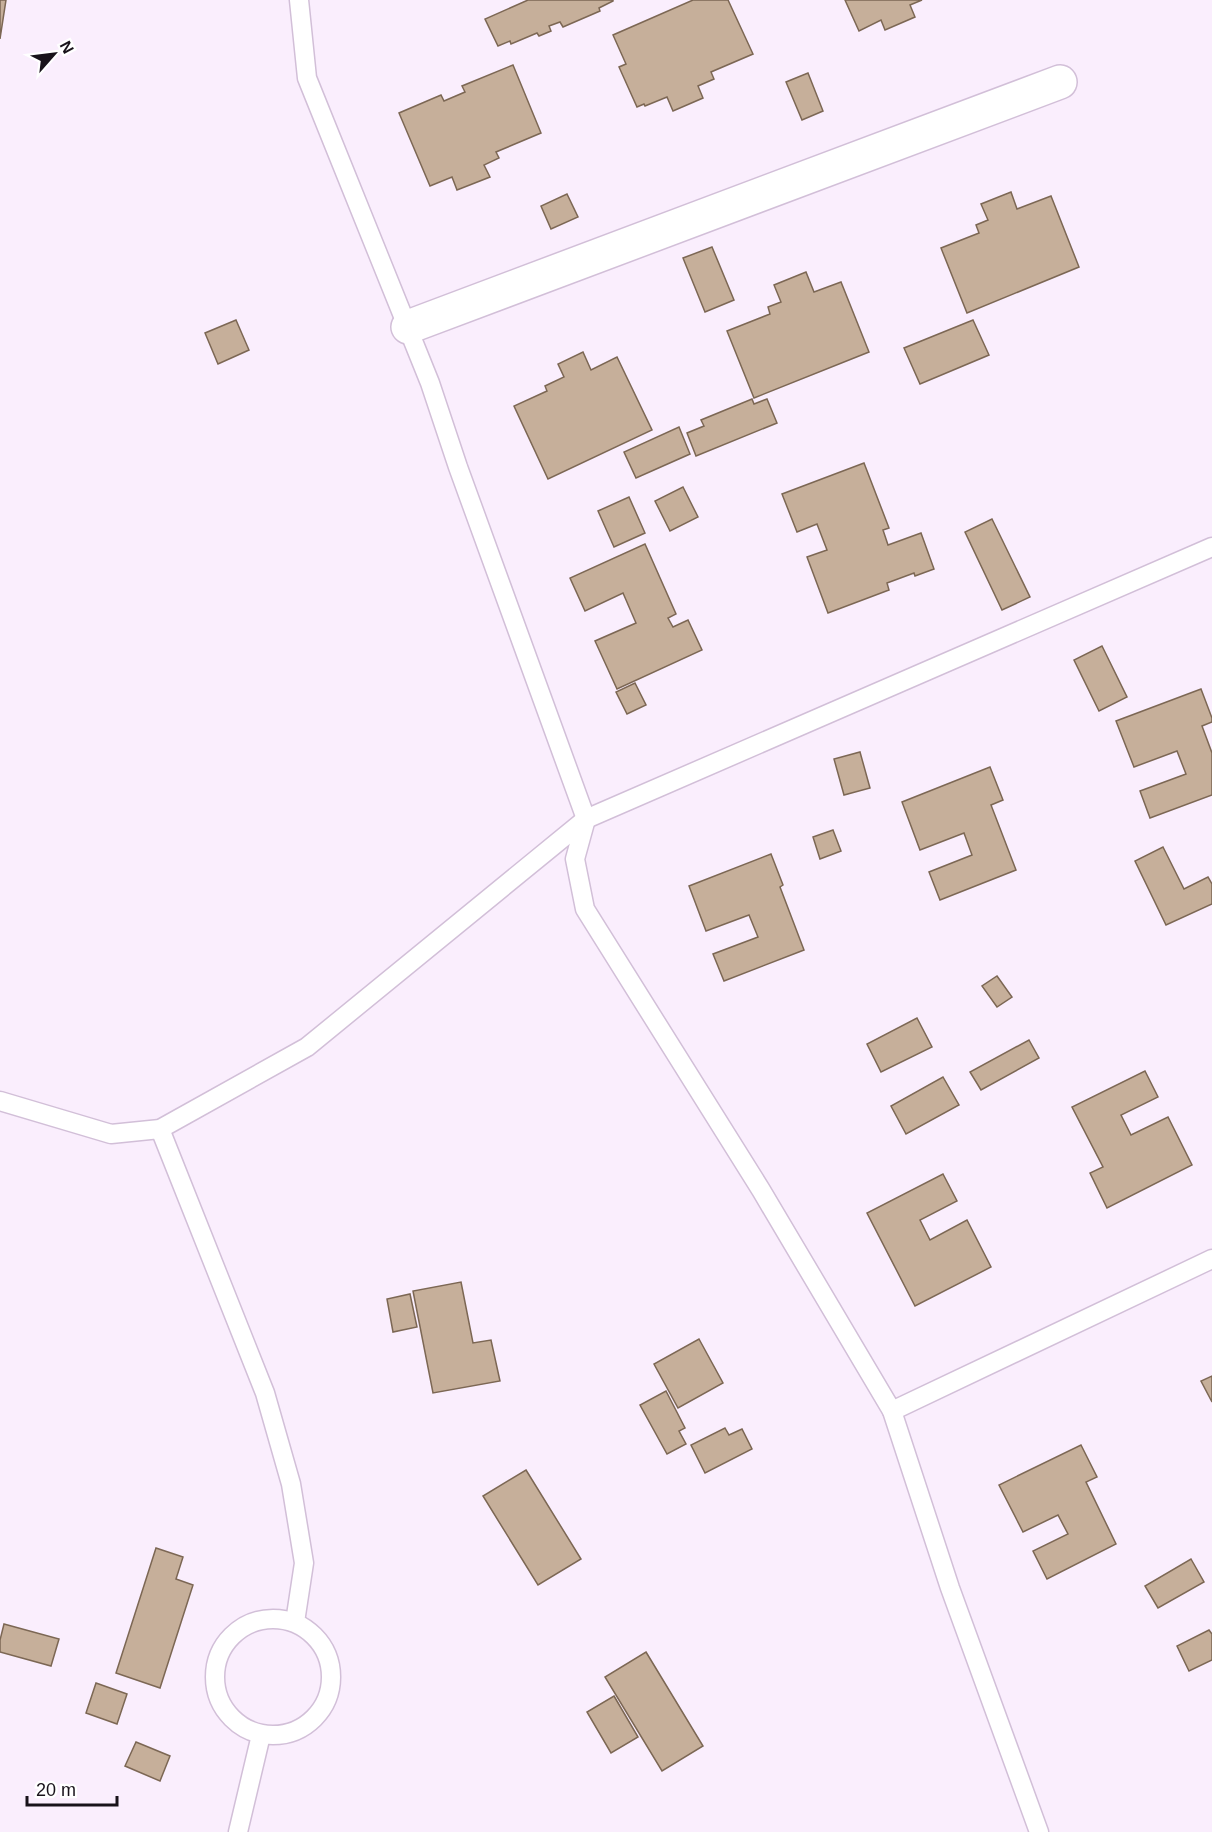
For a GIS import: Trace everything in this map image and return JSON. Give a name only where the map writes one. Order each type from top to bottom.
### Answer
[{"type":"street","points":[[408,327],[1060,82]]},
{"type":"lane","points":[[299,0],[307,78],[430,383],[458,467],[586,819],[575,860],[585,909],[761,1190],[892,1411],[950,1588],[1039,1832]]},
{"type":"lane","points":[[0,1101],[111,1134],[160,1129],[307,1047],[586,819],[1212,547]]},
{"type":"lane","points":[[160,1129],[265,1393],[291,1484],[304,1563],[296,1622]]},
{"type":"lane","points":[[892,1411],[1212,1258]]},
{"type":"lane","points":[[263,1618],[296,1622],[322,1644],[333,1677],[322,1710],[296,1732],[261,1735],[232,1719],[216,1691],[217,1659],[235,1632],[263,1618]]},
{"type":"lane","points":[[238,1832],[261,1735]]},
{"type":"building","points":[[0,0],[6,0],[0,39]]},
{"type":"building","points":[[528,0],[613,1],[599,8],[600,11],[563,27],[560,22],[549,26],[551,31],[539,36],[537,33],[511,44],[510,41],[498,46],[485,19]]},
{"type":"building","points":[[693,0],[728,0],[753,54],[711,72],[714,79],[698,86],[703,98],[673,111],[667,97],[637,107],[619,67],[626,64],[613,35]]},
{"type":"building","points":[[845,0],[922,0],[910,5],[915,17],[885,30],[881,20],[859,31]]},
{"type":"building","points":[[513,65],[541,133],[496,152],[499,158],[484,165],[490,177],[457,190],[452,177],[430,186],[399,113],[441,95],[444,101],[465,92],[462,86]]},
{"type":"building","points":[[808,73],[823,111],[802,120],[786,82]]},
{"type":"building","points":[[1011,192],[1017,209],[1051,196],[1079,267],[967,313],[941,248],[979,233],[976,225],[988,220],[981,204]]},
{"type":"building","points":[[567,194],[578,217],[551,229],[541,206]]},
{"type":"building","points":[[712,247],[734,300],[705,312],[683,258]]},
{"type":"building","points":[[806,272],[814,292],[841,282],[869,352],[754,398],[727,331],[770,314],[768,307],[781,302],[774,285]]},
{"type":"building","points":[[236,320],[249,350],[218,364],[205,333]]},
{"type":"building","points":[[973,320],[989,355],[920,384],[904,348]]},
{"type":"building","points":[[583,352],[591,370],[617,357],[652,430],[548,479],[514,406],[547,391],[545,386],[564,377],[558,364]]},
{"type":"building","points":[[752,399],[754,404],[767,399],[777,423],[696,456],[687,433],[704,426],[701,420]]},
{"type":"building","points":[[679,427],[690,454],[636,478],[624,452]]},
{"type":"building","points":[[864,463],[889,528],[883,530],[888,545],[921,533],[934,569],[915,576],[914,573],[887,583],[889,590],[828,613],[807,557],[827,550],[817,524],[797,532],[782,494]]},
{"type":"building","points":[[683,487],[698,517],[670,531],[655,501]]},
{"type":"building","points":[[629,497],[645,533],[614,547],[598,511]]},
{"type":"building","points":[[992,519],[1030,597],[1002,610],[965,532]]},
{"type":"building","points":[[645,544],[676,614],[668,618],[673,627],[688,620],[702,650],[617,689],[595,641],[636,623],[623,593],[585,611],[570,578]]},
{"type":"building","points":[[1102,646],[1127,697],[1099,711],[1074,660]]},
{"type":"building","points":[[635,683],[646,705],[627,714],[616,692]]},
{"type":"building","points":[[1201,689],[1212,718],[1212,722],[1202,726],[1212,753],[1212,795],[1150,818],[1140,791],[1186,774],[1177,751],[1134,767],[1116,721]]},
{"type":"building","points":[[860,752],[870,788],[844,795],[834,759]]},
{"type":"building","points":[[990,767],[1003,800],[991,805],[1016,870],[940,900],[929,872],[972,855],[964,833],[920,850],[902,802]]},
{"type":"building","points":[[833,830],[841,851],[820,859],[813,837]]},
{"type":"building","points":[[1163,847],[1184,889],[1208,877],[1212,884],[1212,904],[1166,925],[1135,861]]},
{"type":"building","points":[[771,854],[783,885],[780,887],[804,950],[724,981],[713,954],[758,937],[749,915],[706,931],[689,886]]},
{"type":"building","points":[[997,976],[1012,997],[997,1007],[982,986]]},
{"type":"building","points":[[917,1018],[932,1047],[881,1072],[867,1044]]},
{"type":"building","points":[[1029,1040],[1039,1058],[981,1090],[970,1072]]},
{"type":"building","points":[[1145,1071],[1158,1097],[1121,1115],[1131,1135],[1168,1117],[1192,1165],[1107,1208],[1090,1173],[1103,1167],[1072,1107]]},
{"type":"building","points":[[943,1077],[959,1105],[906,1134],[891,1106]]},
{"type":"building","points":[[943,1174],[957,1201],[920,1220],[930,1240],[967,1220],[991,1267],[915,1306],[867,1213]]},
{"type":"building","points":[[461,1282],[473,1343],[491,1340],[500,1381],[433,1393],[413,1291]]},
{"type":"building","points":[[410,1294],[417,1327],[393,1332],[387,1299]]},
{"type":"building","points":[[699,1339],[723,1383],[678,1408],[654,1364]]},
{"type":"building","points":[[1212,1376],[1212,1402],[1201,1381]]},
{"type":"building","points":[[666,1391],[685,1428],[679,1431],[686,1444],[667,1454],[640,1405]]},
{"type":"building","points":[[725,1428],[729,1435],[742,1429],[752,1449],[705,1473],[691,1445]]},
{"type":"building","points":[[1081,1445],[1097,1477],[1086,1482],[1116,1544],[1047,1579],[1033,1551],[1068,1534],[1058,1515],[1023,1532],[999,1485]]},
{"type":"building","points":[[526,1470],[581,1559],[538,1585],[483,1496]]},
{"type":"building","points":[[156,1548],[183,1557],[176,1579],[193,1585],[160,1688],[116,1673]]},
{"type":"building","points":[[1191,1559],[1204,1582],[1158,1608],[1145,1586]]},
{"type":"building","points":[[4,1624],[59,1639],[51,1666],[0,1652]]},
{"type":"building","points":[[1209,1630],[1212,1634],[1212,1660],[1189,1671],[1177,1646]]},
{"type":"building","points":[[646,1652],[703,1746],[662,1771],[605,1677]]},
{"type":"building","points":[[96,1683],[127,1694],[117,1724],[86,1713]]},
{"type":"building","points":[[614,1696],[638,1737],[611,1753],[587,1712]]},
{"type":"building","points":[[136,1742],[170,1756],[160,1781],[125,1766]]}]
